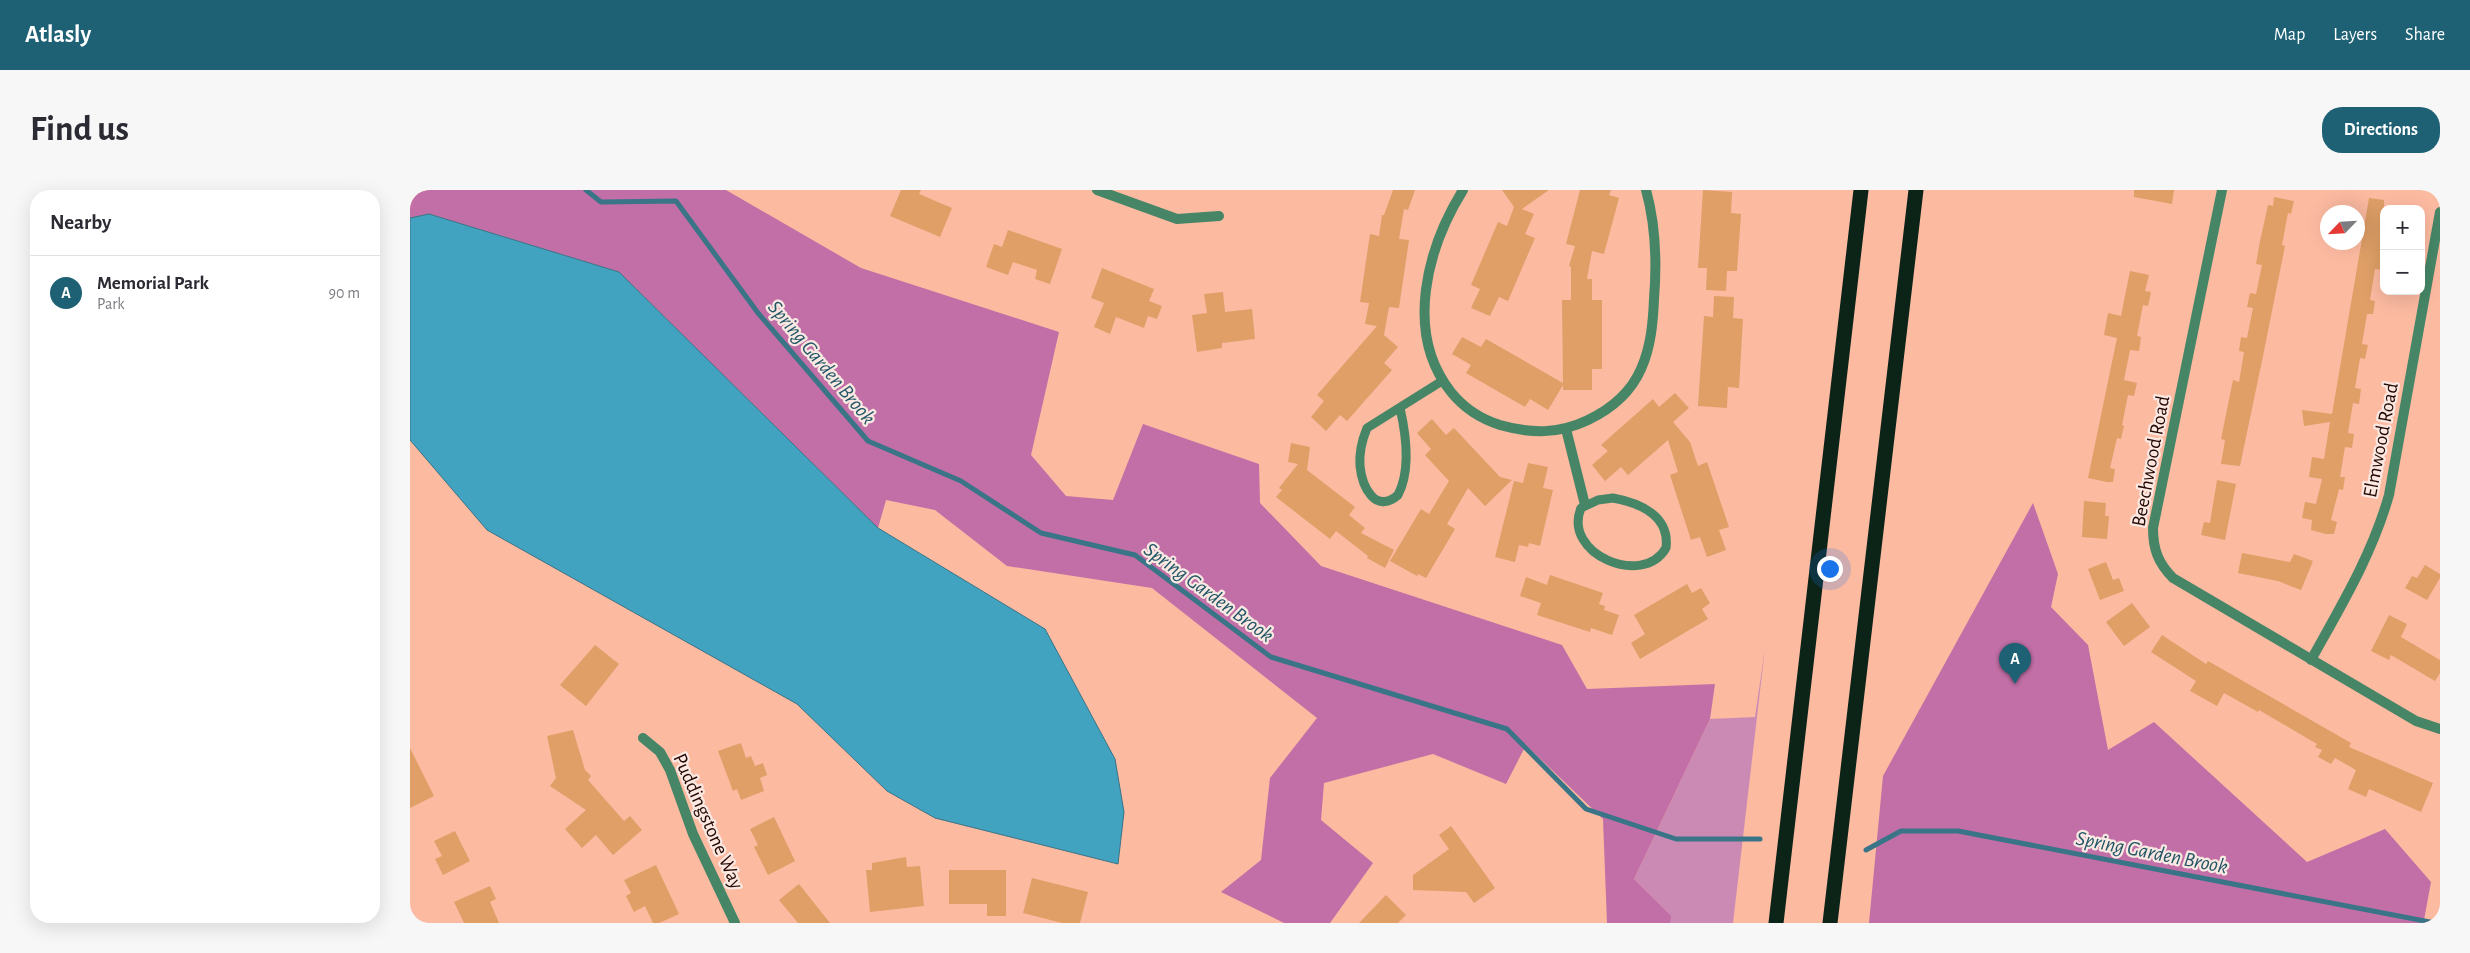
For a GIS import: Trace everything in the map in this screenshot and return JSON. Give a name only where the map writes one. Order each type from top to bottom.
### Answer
[{"type":"highway","points":[[1776,923],[1861,190]]},
{"type":"highway","points":[[1830,923],[1916,190]]},
{"type":"street","points":[[1098,190],[1177,219],[1219,216]]},
{"type":"street","points":[[1463,190],[1450,211],[1437,246],[1427,286],[1424,309],[1425,339],[1433,364],[1442,381],[1467,408],[1493,423],[1514,430],[1546,432],[1566,429],[1601,414],[1619,400],[1631,386],[1648,353],[1656,278],[1653,225],[1646,190]]},
{"type":"street","name":"Beechwood Road","points":[[2222,190],[2153,528],[2153,543],[2163,567],[2173,578],[2416,721],[2440,730]]},
{"type":"street","name":"Elmwood Road","points":[[2311,660],[2365,562],[2380,528],[2390,485],[2440,212]]},
{"type":"street","points":[[1566,429],[1585,505]]},
{"type":"street","name":"Puddingstone Way","points":[[644,738],[660,752],[670,770],[693,834],[735,923]]},
{"type":"lane","points":[[1400,408],[1404,425],[1406,472],[1398,495],[1385,502],[1378,501],[1372,497],[1365,485],[1360,467],[1361,448],[1367,428],[1442,381]]},
{"type":"lane","points":[[1613,498],[1628,501],[1645,509],[1659,521],[1665,530],[1666,548],[1662,555],[1653,562],[1643,566],[1613,562],[1599,556],[1584,543],[1578,533],[1578,515],[1585,505],[1598,500],[1613,498]]},
{"type":"shaded area","points":[[410,190],[726,190],[861,268],[1059,332],[1031,455],[1066,496],[1113,500],[1143,424],[1259,464],[1260,503],[1321,566],[1562,645],[1587,689],[1715,684],[1710,719],[1634,879],[1671,916],[1670,923],[1607,923],[1603,819],[1526,745],[1506,784],[1433,754],[1324,783],[1321,820],[1373,863],[1330,923],[1284,923],[1221,892],[1261,860],[1270,778],[1317,718],[1152,588],[1007,566],[935,510],[886,500],[878,528],[619,272],[429,214],[410,218]]},
{"type":"shaded area","points":[[2033,503],[2058,574],[2051,607],[2088,645],[2108,750],[2154,722],[2307,862],[2385,829],[2431,882],[2424,920],[2437,923],[1869,923],[1883,776]]},
{"type":"shaded area","points":[[1765,648],[1733,923],[1670,923],[1670,916],[1634,879],[1710,719],[1755,717]]},
{"type":"water","points":[[429,214],[619,272],[878,528],[1045,629],[1115,759],[1124,812],[1118,864],[935,818],[887,791],[797,704],[487,530],[410,440],[410,218]]},
{"type":"building","points":[[901,190],[921,190],[919,194],[952,208],[940,237],[890,216]]},
{"type":"building","points":[[1393,190],[1415,190],[1408,210],[1404,209],[1399,239],[1409,240],[1399,308],[1389,307],[1384,335],[1398,347],[1384,363],[1392,370],[1347,421],[1340,415],[1326,431],[1311,417],[1324,401],[1317,395],[1377,326],[1365,324],[1369,303],[1360,302],[1370,234],[1379,236],[1382,215],[1384,215]]},
{"type":"building","points":[[1502,190],[1549,190],[1522,209],[1534,214],[1525,234],[1535,238],[1508,301],[1499,297],[1490,316],[1471,308],[1480,289],[1471,285],[1498,222],[1507,226],[1514,207]]},
{"type":"building","points":[[1580,190],[1611,190],[1609,195],[1619,198],[1604,254],[1592,251],[1587,279],[1592,279],[1592,300],[1602,300],[1602,369],[1592,369],[1592,390],[1563,390],[1563,385],[1548,410],[1530,399],[1525,407],[1466,373],[1471,365],[1452,354],[1462,337],[1481,347],[1486,339],[1563,383],[1562,300],[1571,300],[1571,267],[1569,266],[1575,246],[1566,244]]},
{"type":"building","points":[[1703,190],[1732,192],[1731,213],[1741,214],[1737,271],[1727,271],[1726,291],[1706,290],[1707,268],[1698,268]]},
{"type":"building","points":[[2134,190],[2174,190],[2172,204],[2134,197]]},
{"type":"building","points":[[2274,197],[2294,201],[2291,214],[2288,213],[2282,245],[2285,246],[2240,466],[2221,464],[2225,440],[2221,439],[2233,380],[2239,382],[2244,352],[2239,351],[2241,337],[2247,338],[2253,308],[2247,307],[2250,293],[2256,294],[2262,265],[2256,264],[2260,241],[2268,205],[2273,206]]},
{"type":"building","points":[[2369,198],[2384,200],[2384,205],[2380,205],[2380,270],[2375,269],[2370,300],[2375,301],[2373,314],[2367,314],[2362,344],[2368,345],[2365,359],[2360,358],[2355,388],[2361,389],[2359,404],[2353,403],[2348,433],[2354,434],[2352,448],[2345,447],[2340,477],[2345,477],[2343,490],[2339,489],[2331,520],[2337,522],[2334,534],[2326,534],[2311,530],[2312,520],[2302,518],[2305,502],[2316,504],[2322,479],[2309,477],[2312,457],[2324,459],[2330,422],[2304,426],[2302,410],[2332,414],[2360,250],[2365,250],[2365,221]]},
{"type":"building","points":[[1008,230],[1062,249],[1050,284],[1035,279],[1037,270],[1013,262],[1008,275],[986,267],[994,244],[1002,247]]},
{"type":"building","points":[[1102,268],[1154,289],[1149,301],[1162,306],[1157,319],[1148,316],[1144,328],[1116,317],[1110,334],[1094,327],[1104,303],[1091,298]]},
{"type":"building","points":[[2130,271],[2149,275],[2145,291],[2151,292],[2148,306],[2143,305],[2137,336],[2141,337],[2139,351],[2130,350],[2124,380],[2137,383],[2134,396],[2128,395],[2121,439],[2117,438],[2110,468],[2115,469],[2113,482],[2107,482],[2088,478],[2117,338],[2104,335],[2108,313],[2121,316]]},
{"type":"building","points":[[1223,292],[1225,312],[1252,309],[1255,339],[1222,343],[1222,348],[1197,352],[1192,315],[1207,313],[1204,294]]},
{"type":"building","points":[[1714,296],[1734,297],[1733,318],[1743,319],[1739,388],[1728,387],[1727,408],[1698,406],[1704,316],[1713,317]]},
{"type":"building","points":[[1675,393],[1689,408],[1673,422],[1690,442],[1698,466],[1707,462],[1729,527],[1719,530],[1726,550],[1707,557],[1700,537],[1691,540],[1670,475],[1678,472],[1668,440],[1628,475],[1621,467],[1605,481],[1592,465],[1608,451],[1601,445],[1653,399],[1659,407]]},
{"type":"building","points":[[1432,419],[1446,435],[1454,428],[1500,477],[1512,480],[1485,506],[1468,488],[1447,524],[1455,529],[1426,578],[1418,574],[1417,576],[1390,561],[1421,509],[1429,514],[1449,481],[1425,455],[1431,449],[1417,433]]},
{"type":"building","points":[[1291,443],[1310,447],[1307,470],[1355,507],[1349,515],[1365,528],[1361,533],[1394,550],[1385,568],[1367,558],[1368,556],[1336,531],[1330,539],[1276,497],[1282,490],[1279,488],[1298,464],[1288,462]]},
{"type":"building","points":[[1528,463],[1548,467],[1543,488],[1553,490],[1540,546],[1529,543],[1528,547],[1519,545],[1515,562],[1495,557],[1514,481],[1523,483]]},
{"type":"building","points":[[2217,480],[2236,484],[2225,540],[2201,535],[2204,522],[2210,523]]},
{"type":"building","points":[[2084,501],[2106,503],[2105,516],[2109,516],[2107,539],[2082,537]]},
{"type":"building","points":[[2242,553],[2290,562],[2294,554],[2313,561],[2301,590],[2278,581],[2238,573]]},
{"type":"building","points":[[2106,562],[2113,580],[2119,578],[2124,591],[2100,600],[2088,569]]},
{"type":"building","points":[[2425,565],[2440,574],[2440,578],[2427,600],[2405,588],[2412,576],[2417,578]]},
{"type":"building","points":[[1550,575],[1603,593],[1599,604],[1605,606],[1604,610],[1619,615],[1612,635],[1591,628],[1590,632],[1537,615],[1541,603],[1520,596],[1526,577],[1547,585]]},
{"type":"building","points":[[1687,584],[1692,593],[1701,588],[1710,603],[1702,609],[1708,619],[1640,659],[1631,643],[1645,634],[1634,615]]},
{"type":"building","points":[[2132,603],[2150,627],[2124,646],[2106,622]]},
{"type":"building","points":[[2389,615],[2407,624],[2401,637],[2440,660],[2440,673],[2435,681],[2391,655],[2389,660],[2371,651]]},
{"type":"building","points":[[2162,635],[2206,664],[2208,661],[2351,743],[2349,747],[2433,783],[2421,812],[2369,789],[2366,797],[2348,789],[2356,770],[2335,758],[2331,764],[2318,757],[2322,750],[2315,747],[2317,744],[2259,710],[2258,712],[2224,693],[2217,706],[2190,691],[2196,681],[2151,652]]},
{"type":"building","points":[[595,645],[619,664],[586,706],[560,685]]},
{"type":"building","points":[[573,730],[585,770],[591,776],[588,780],[624,821],[630,816],[642,830],[613,855],[596,835],[582,848],[565,829],[586,810],[550,786],[556,778],[547,736]]},
{"type":"building","points":[[741,743],[746,758],[751,756],[755,766],[763,763],[767,775],[760,778],[764,791],[741,800],[737,789],[733,791],[718,751]]},
{"type":"building","points":[[410,748],[434,796],[410,808]]},
{"type":"building","points":[[774,817],[795,861],[768,875],[754,847],[758,845],[750,829]]},
{"type":"building","points":[[1451,826],[1495,888],[1474,903],[1466,892],[1413,890],[1413,875],[1449,849],[1439,835]]},
{"type":"building","points":[[455,831],[470,861],[443,875],[435,859],[442,856],[434,841]]},
{"type":"building","points":[[906,857],[907,867],[920,866],[924,906],[870,912],[866,870],[872,870],[872,863]]},
{"type":"building","points":[[656,865],[679,914],[659,923],[653,923],[645,906],[634,912],[626,896],[631,893],[624,880]]},
{"type":"building","points":[[949,870],[1006,870],[1006,916],[987,916],[987,904],[949,904]]},
{"type":"building","points":[[1032,878],[1088,892],[1080,923],[1062,923],[1023,913]]},
{"type":"building","points":[[799,884],[830,923],[798,923],[779,900]]},
{"type":"building","points":[[490,886],[496,899],[490,902],[499,923],[464,923],[454,902]]},
{"type":"building","points":[[1386,895],[1406,915],[1398,923],[1359,923]]},
{"type":"waterway","name":"Spring Garden Brook","points":[[586,190],[601,202],[676,201],[758,313],[868,441],[961,481],[1041,533],[1135,555],[1271,657],[1507,729],[1586,809],[1676,839],[1760,839]]},
{"type":"waterway","name":"Spring Garden Brook","points":[[1866,850],[1901,831],[1958,831],[2435,923]]},
{"type":"place","name":"Memorial Park","points":[[2015,684]]}]
